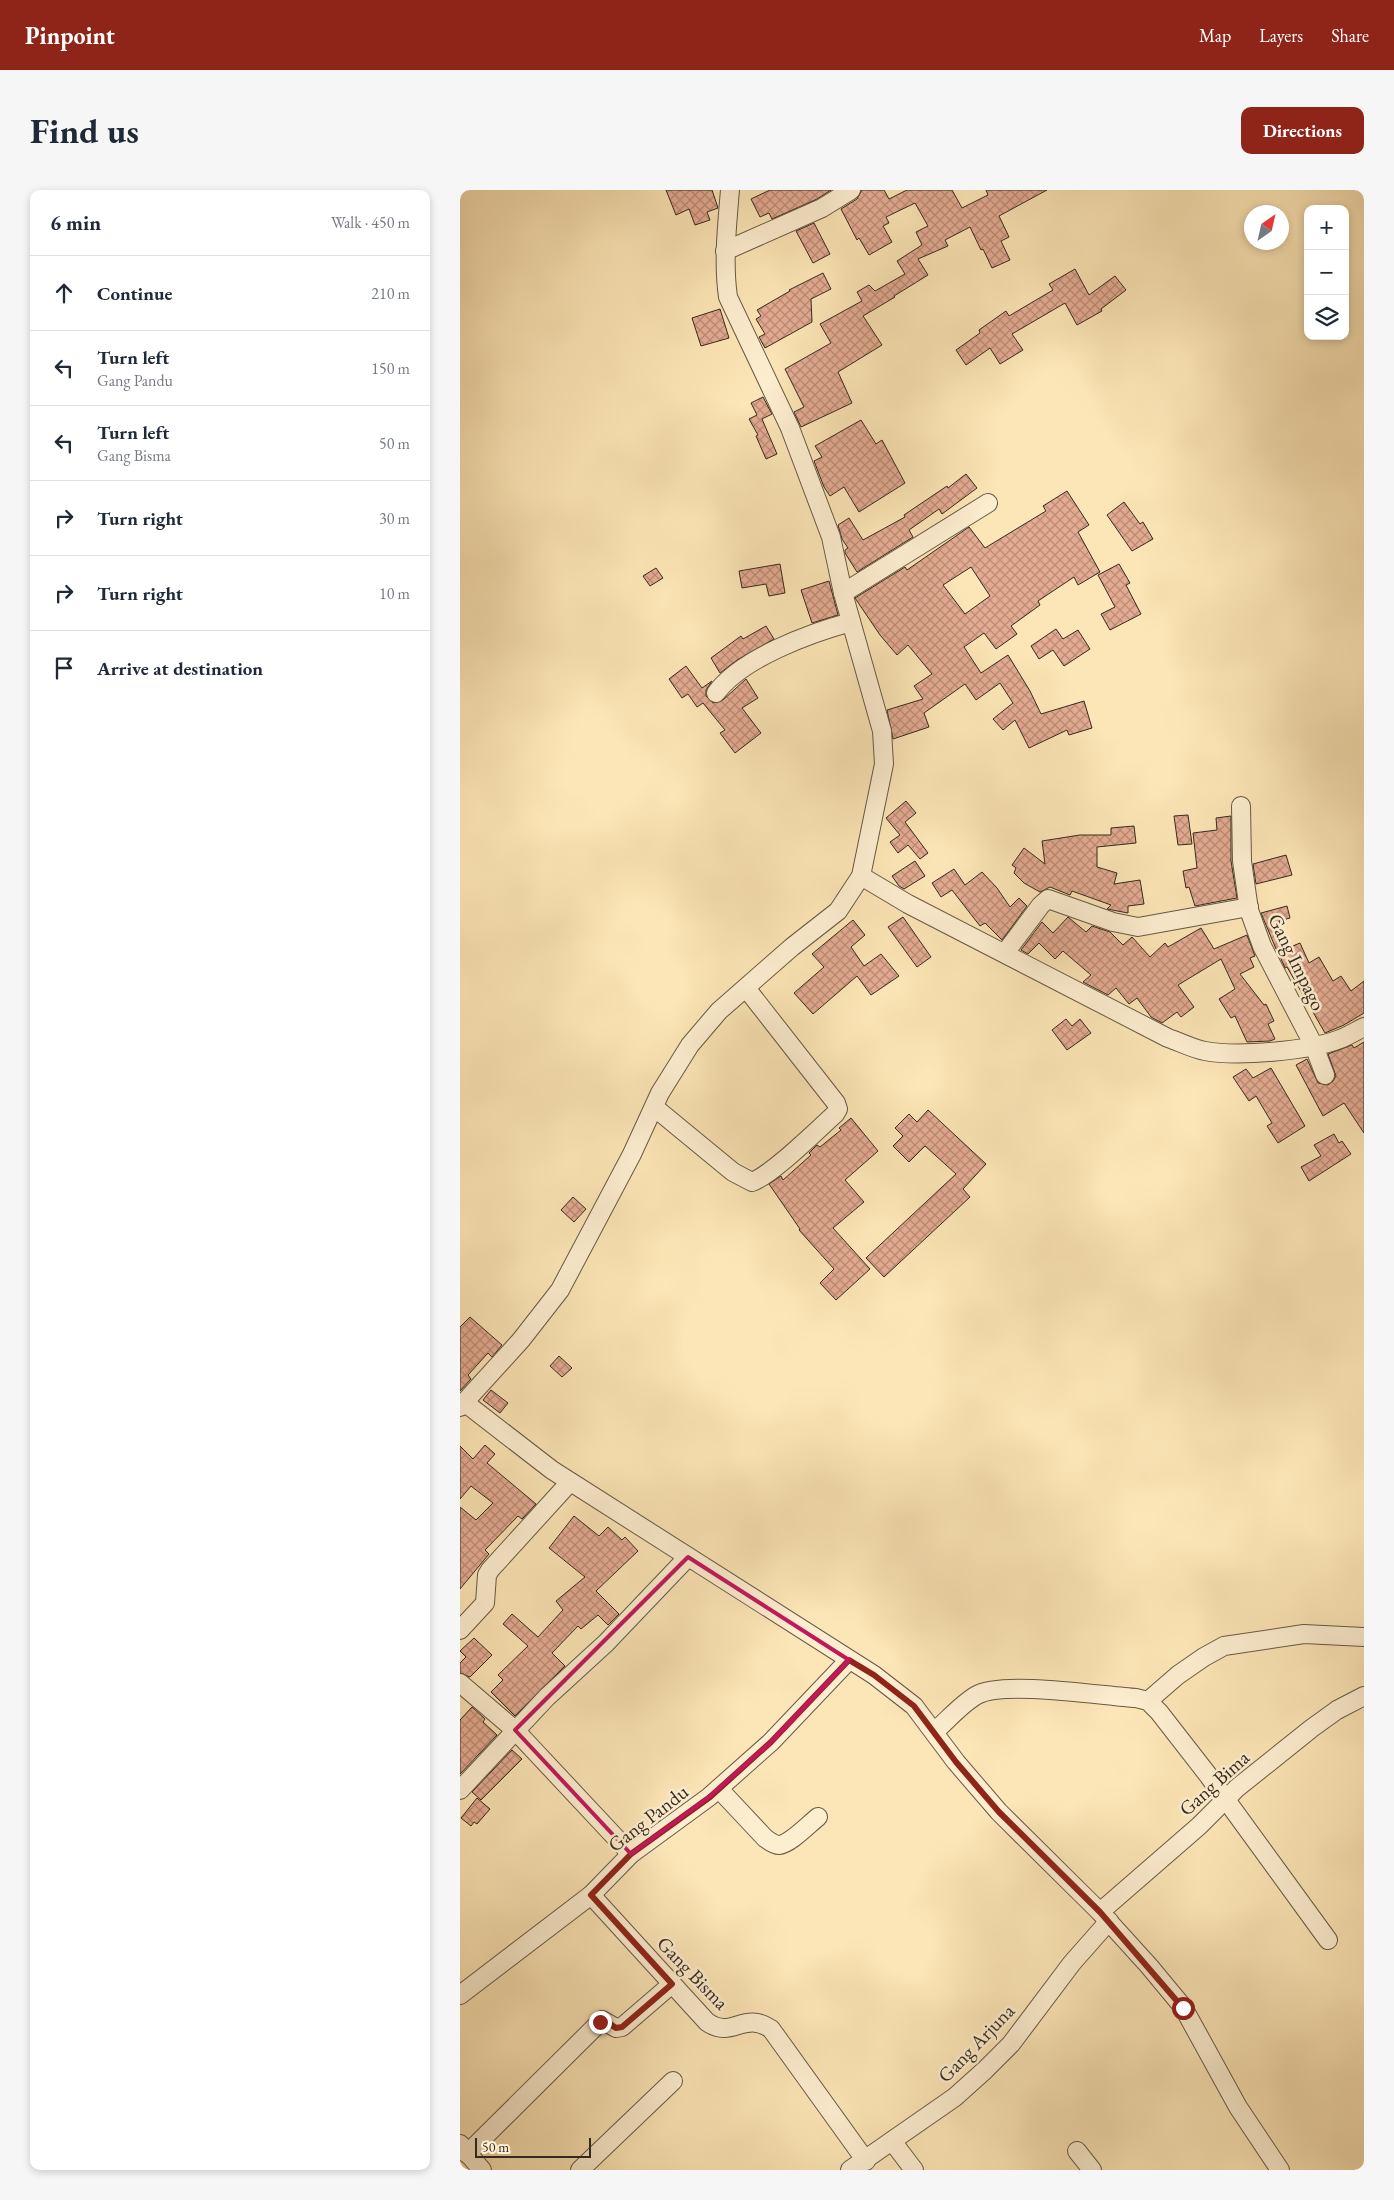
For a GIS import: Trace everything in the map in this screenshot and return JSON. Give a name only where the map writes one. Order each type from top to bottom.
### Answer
[{"type":"street","points":[[730,190],[725,279],[728,297],[790,428],[831,538],[843,593],[882,732],[884,764],[862,876],[838,911],[719,1011],[690,1046],[654,1107],[632,1154],[560,1290],[520,1340],[462,1405],[570,1482],[849,1660],[902,1695],[914,1706],[999,1812],[1104,1916],[1183,2008],[1238,2107],[1280,2170]]},
{"type":"street","points":[[726,251],[822,208],[851,190]]},
{"type":"street","points":[[843,593],[988,502]]},
{"type":"street","points":[[716,693],[730,679],[764,657],[812,634],[851,622]]},
{"type":"street","name":"Gang Impago","points":[[1241,806],[1242,861],[1249,907],[1262,946],[1314,1046],[1325,1074]]},
{"type":"street","points":[[862,876],[908,904],[1168,1038],[1202,1051],[1222,1054],[1246,1054],[1314,1046],[1340,1039],[1364,1027]]},
{"type":"street","points":[[1005,954],[1047,899],[1058,901],[1113,922],[1138,927],[1249,907]]},
{"type":"street","points":[[654,1107],[733,1172],[752,1182],[760,1179],[775,1167],[835,1114],[838,1109],[831,1095],[746,988]]},
{"type":"street","points":[[460,1630],[485,1603],[487,1575],[490,1570],[570,1482]]},
{"type":"street","points":[[460,1790],[547,1697],[606,1643],[688,1557]]},
{"type":"street","points":[[1148,1702],[1178,1675],[1224,1646],[1304,1634],[1364,1637]]},
{"type":"street","name":"Gang Pandu","points":[[460,1995],[591,1895],[631,1854],[719,1789],[771,1742],[849,1660]]},
{"type":"street","points":[[460,1683],[515,1730],[631,1854]]},
{"type":"street","points":[[934,1732],[967,1702],[987,1690],[1052,1690],[1136,1698],[1148,1702],[1159,1712],[1225,1799],[1328,1940]]},
{"type":"street","name":"Gang Bima","points":[[1104,1916],[1225,1799],[1312,1728],[1337,1710],[1364,1696]]},
{"type":"street","points":[[719,1789],[765,1838],[779,1845],[787,1842],[818,1817]]},
{"type":"street","name":"Gang Bisma","points":[[591,1895],[714,2028],[726,2030],[748,2022],[757,2022],[771,2029],[866,2160]]},
{"type":"street","name":"Gang Arjuna","points":[[850,2170],[955,2097],[1011,2044],[1072,1964],[1104,1916]]},
{"type":"street","points":[[482,2170],[464,2149],[602,2020],[616,2028],[622,2027],[672,1984]]},
{"type":"street","points":[[580,2170],[673,2081]]},
{"type":"street","points":[[892,2141],[914,2170]]},
{"type":"street","points":[[1077,2151],[1092,2170]]},
{"type":"highlighted area","points":[[688,1557],[849,1660],[771,1742],[709,1797],[631,1854],[515,1730]]},
{"type":"building","points":[[666,190],[712,190],[718,208],[707,212],[710,220],[695,225],[689,209],[676,215]]},
{"type":"building","points":[[770,190],[831,190],[817,199],[772,219],[769,213],[760,217],[751,199]]},
{"type":"building","points":[[862,190],[884,190],[889,199],[907,190],[952,190],[962,208],[988,195],[986,190],[1047,190],[999,216],[1009,237],[1001,241],[1010,260],[992,268],[970,227],[945,240],[948,246],[918,259],[928,275],[863,316],[882,345],[838,372],[852,403],[801,427],[794,412],[804,407],[785,369],[831,343],[820,324],[862,301],[857,292],[869,285],[875,291],[905,274],[897,261],[922,245],[916,232],[928,226],[915,203],[886,217],[889,223],[883,226],[892,242],[869,255],[859,238],[857,240],[841,209],[857,199]]},
{"type":"building","points":[[814,223],[830,254],[813,263],[796,231]]},
{"type":"building","points":[[1075,269],[1089,295],[1115,276],[1126,290],[1101,309],[1102,311],[1077,325],[1065,303],[1012,334],[1023,350],[1000,364],[990,348],[966,365],[956,350],[980,333],[979,330],[1006,311],[1009,316],[1053,290],[1049,284]]},
{"type":"building","points":[[823,273],[831,289],[811,299],[812,322],[765,348],[759,337],[765,334],[756,319],[761,316],[757,310],[789,290]]},
{"type":"building","points":[[720,309],[729,338],[701,346],[692,318]]},
{"type":"building","points":[[763,397],[772,414],[762,419],[777,454],[766,459],[756,436],[758,435],[749,419],[757,415],[751,403]]},
{"type":"building","points":[[861,420],[876,444],[882,440],[905,483],[859,512],[844,487],[830,496],[824,487],[814,461],[822,457],[815,446]]},
{"type":"building","points":[[966,474],[977,488],[942,514],[939,509],[909,530],[913,537],[857,572],[845,553],[845,550],[848,548],[842,539],[838,525],[849,518],[863,540],[905,517],[904,515],[947,486],[948,488]]},
{"type":"building","points":[[1067,491],[1089,525],[1078,532],[1100,572],[1078,585],[1074,577],[1038,601],[1040,605],[1011,626],[1017,634],[996,649],[984,633],[964,647],[981,673],[1008,655],[1030,691],[1041,714],[1084,701],[1092,728],[1069,735],[1067,730],[1029,748],[1015,720],[1003,730],[993,719],[1013,703],[1000,683],[976,700],[965,684],[924,713],[929,727],[893,739],[887,710],[923,699],[914,686],[932,674],[908,645],[897,655],[880,635],[855,598],[905,567],[907,570],[969,527],[985,548],[1046,511],[1043,506]],"holes":[[[971,567],[990,596],[965,614],[943,585]]]},
{"type":"building","points":[[1124,502],[1140,524],[1143,522],[1153,539],[1132,551],[1107,515]]},
{"type":"building","points":[[780,564],[785,593],[769,596],[766,584],[742,588],[739,571]]},
{"type":"building","points":[[1119,564],[1130,583],[1126,585],[1141,614],[1110,630],[1101,614],[1115,607],[1098,575]]},
{"type":"building","points":[[656,568],[663,578],[650,586],[643,576]]},
{"type":"building","points":[[829,581],[838,615],[812,623],[801,590]]},
{"type":"building","points":[[766,626],[774,639],[737,660],[720,673],[711,658],[741,636],[743,639]]},
{"type":"building","points":[[1056,629],[1063,639],[1078,630],[1090,649],[1064,666],[1053,650],[1039,659],[1031,646]]},
{"type":"building","points":[[686,666],[702,688],[712,681],[706,690],[706,696],[713,703],[723,700],[746,679],[758,698],[742,708],[761,733],[735,753],[720,733],[725,730],[703,703],[697,707],[688,694],[682,698],[669,679]]},
{"type":"building","points":[[906,801],[916,813],[905,822],[928,853],[920,859],[908,845],[898,853],[890,842],[900,835],[886,818]]},
{"type":"building","points":[[1188,815],[1192,844],[1178,845],[1174,816]]},
{"type":"building","points":[[1231,816],[1231,861],[1237,898],[1195,906],[1189,887],[1186,888],[1183,871],[1197,868],[1193,833],[1217,830],[1216,818]]},
{"type":"building","points":[[1134,826],[1136,843],[1097,847],[1097,867],[1117,873],[1114,884],[1140,880],[1144,904],[1128,906],[1128,913],[1107,909],[1111,905],[1072,891],[1070,895],[1050,887],[1040,892],[1024,883],[1014,873],[1016,868],[1012,865],[1024,848],[1045,864],[1042,841],[1080,835],[1111,835],[1111,828]]},
{"type":"building","points":[[1286,855],[1292,875],[1256,884],[1253,864]]},
{"type":"building","points":[[915,861],[925,876],[904,889],[899,886],[892,876]]},
{"type":"building","points":[[954,869],[965,885],[982,872],[997,888],[1010,907],[1019,898],[1027,906],[1002,940],[985,923],[980,926],[952,890],[941,897],[932,883]]},
{"type":"building","points":[[1287,906],[1290,918],[1279,921],[1287,945],[1276,949],[1261,913]]},
{"type":"building","points":[[903,917],[931,957],[917,967],[888,927]]},
{"type":"building","points":[[1068,917],[1086,932],[1092,926],[1110,932],[1123,945],[1132,937],[1150,957],[1165,943],[1168,947],[1201,928],[1214,949],[1247,935],[1255,956],[1250,958],[1254,967],[1240,974],[1264,1005],[1266,1004],[1274,1021],[1268,1024],[1275,1039],[1247,1042],[1235,1016],[1231,1018],[1219,999],[1235,989],[1221,959],[1178,985],[1194,1007],[1181,1017],[1177,1012],[1162,1023],[1151,1017],[1137,998],[1129,1004],[1116,988],[1108,995],[1083,982],[1091,975],[1063,951],[1055,959],[1039,943],[1028,954],[1021,950],[1042,922],[1053,933]]},
{"type":"building","points":[[853,920],[865,935],[851,947],[864,966],[881,954],[899,976],[871,995],[857,976],[813,1014],[794,993],[824,967],[812,954]]},
{"type":"building","points":[[1300,943],[1309,963],[1319,957],[1333,981],[1341,976],[1351,991],[1364,981],[1364,1013],[1344,1025],[1325,1033],[1287,967],[1285,968],[1278,952]]},
{"type":"building","points":[[1066,1019],[1072,1026],[1080,1019],[1091,1033],[1067,1050],[1052,1030]]},
{"type":"building","points":[[1364,1042],[1364,1133],[1344,1103],[1323,1116],[1296,1065],[1307,1059],[1318,1083],[1328,1085],[1336,1076],[1328,1054],[1352,1045],[1354,1048]]},
{"type":"building","points":[[1271,1068],[1305,1126],[1278,1143],[1267,1126],[1272,1123],[1256,1096],[1249,1101],[1233,1077],[1246,1069],[1253,1078]]},
{"type":"building","points":[[928,1110],[986,1164],[963,1189],[970,1197],[884,1277],[866,1258],[956,1174],[925,1146],[909,1162],[893,1146],[903,1136],[895,1128],[909,1114],[917,1122]]},
{"type":"building","points":[[851,1118],[878,1151],[845,1180],[864,1202],[833,1228],[870,1269],[836,1300],[820,1283],[834,1269],[799,1230],[769,1184],[781,1176],[783,1180],[811,1155],[809,1153],[817,1145],[820,1147],[841,1130],[839,1128]]},
{"type":"building","points":[[1334,1134],[1339,1143],[1342,1141],[1351,1154],[1309,1181],[1301,1167],[1321,1156],[1314,1145]]},
{"type":"building","points":[[573,1197],[586,1209],[574,1222],[561,1210]]},
{"type":"building","points":[[470,1317],[502,1345],[492,1357],[488,1353],[468,1375],[471,1379],[460,1391],[460,1327]]},
{"type":"building","points":[[559,1356],[572,1368],[562,1377],[550,1366]]},
{"type":"building","points":[[491,1390],[508,1403],[500,1413],[483,1400]]},
{"type":"building","points":[[485,1445],[495,1454],[487,1463],[536,1504],[522,1519],[518,1516],[485,1550],[489,1554],[460,1589],[460,1507],[476,1520],[493,1503],[471,1486],[460,1499],[460,1446],[473,1459]]},
{"type":"building","points":[[574,1516],[599,1536],[608,1527],[622,1540],[625,1537],[638,1551],[596,1591],[619,1614],[608,1625],[598,1615],[581,1629],[578,1626],[552,1653],[565,1666],[515,1716],[491,1692],[503,1680],[498,1675],[528,1646],[503,1624],[512,1614],[538,1637],[563,1610],[556,1601],[585,1577],[549,1548]]},
{"type":"building","points":[[474,1638],[492,1655],[470,1677],[460,1673],[460,1663],[466,1657],[460,1651]]},
{"type":"building","points":[[472,1707],[485,1719],[483,1722],[497,1735],[460,1774],[460,1720]]},
{"type":"building","points":[[512,1750],[522,1759],[481,1800],[472,1792]]},
{"type":"building","points":[[477,1798],[490,1809],[477,1824],[474,1822],[471,1826],[461,1818]]},
{"type":"route","points":[[600,2022],[604,2020],[616,2028],[622,2027],[672,1984],[591,1895],[631,1854],[710,1797],[771,1742],[849,1660],[874,1675],[914,1706],[956,1762],[999,1812],[1100,1912],[1149,1966],[1183,2008]]}]
